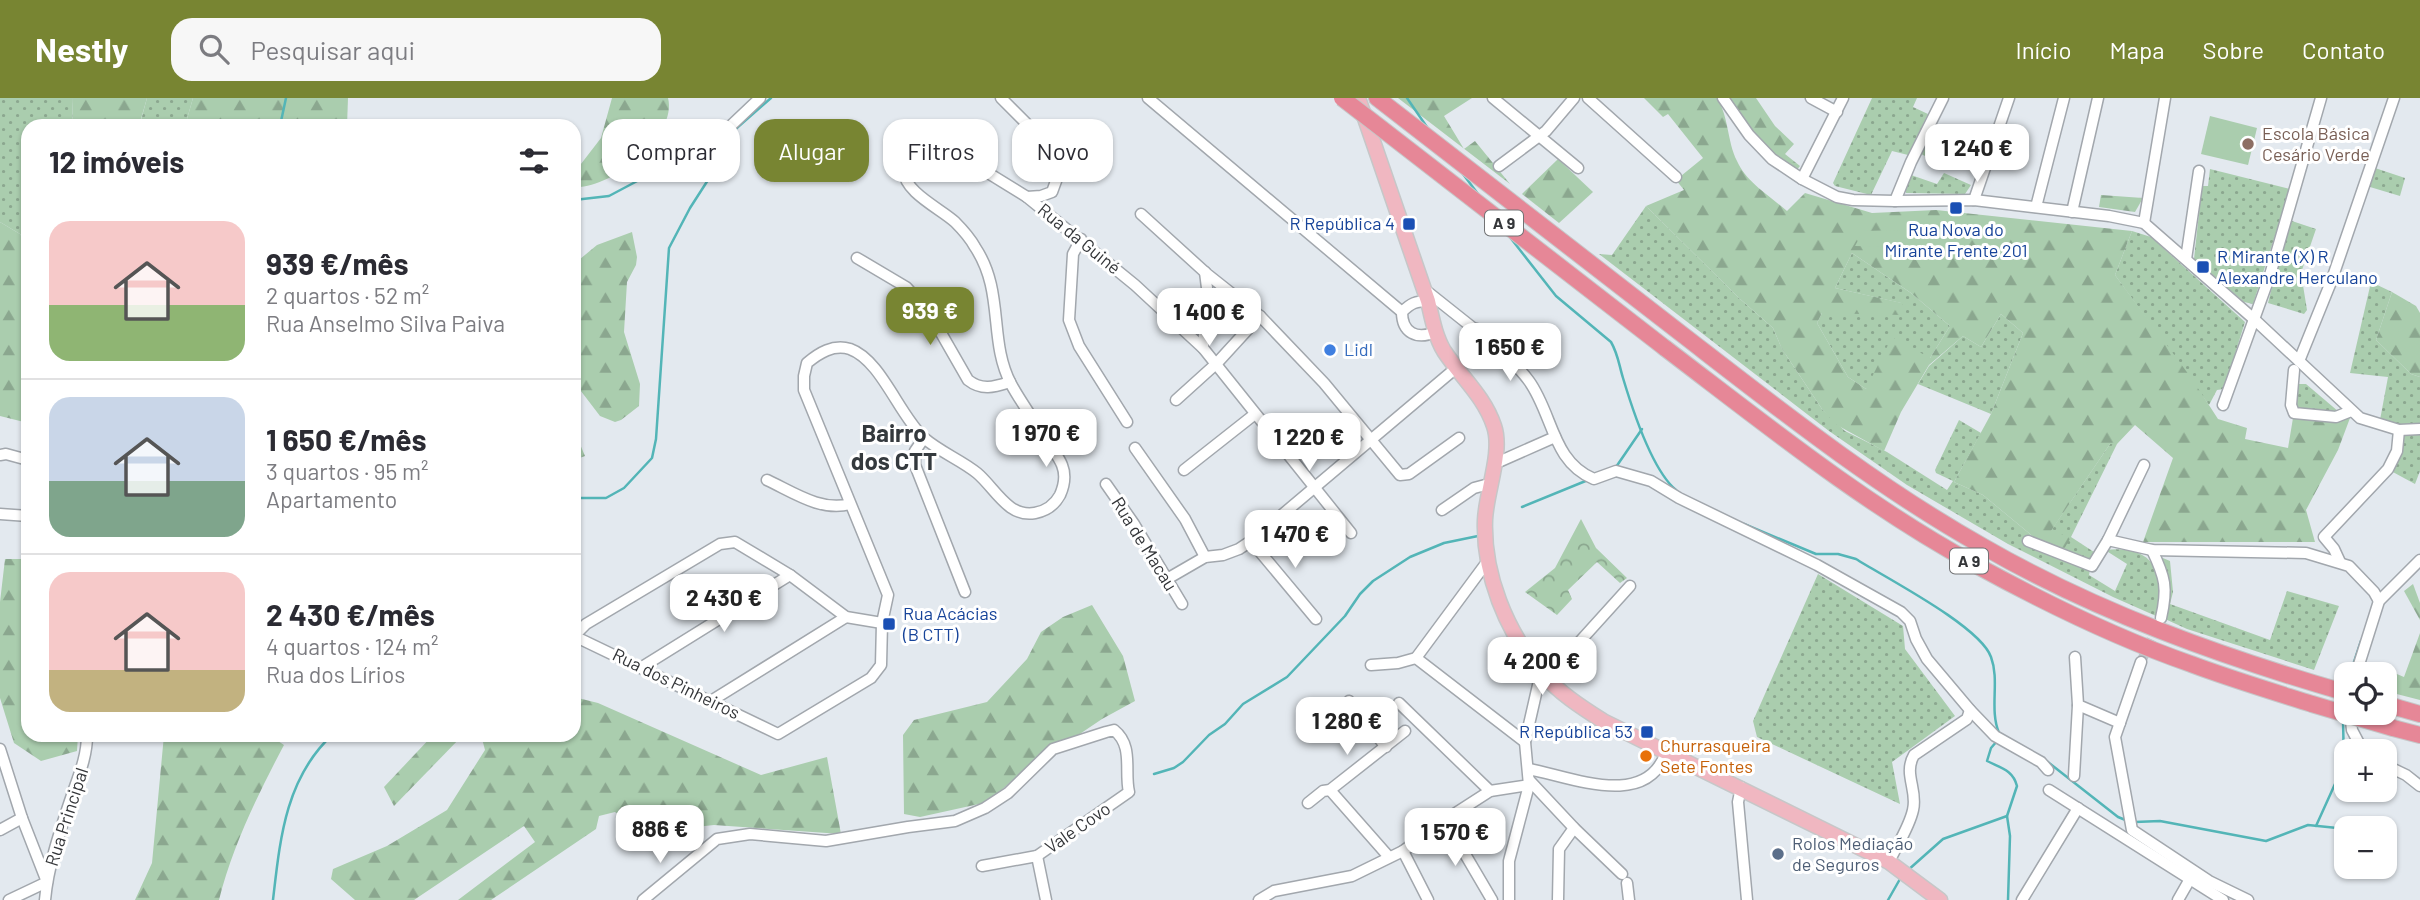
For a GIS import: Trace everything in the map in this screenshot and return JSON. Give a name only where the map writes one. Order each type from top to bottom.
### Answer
[{"type":"highway","name":"A 9","points":[[1342,98],[1809,457],[1872,501],[1972,563],[2085,621],[2189,664],[2420,736]]},
{"type":"highway","name":"A 9","points":[[1377,98],[1809,432],[1884,484],[1984,547],[2091,601],[2195,645],[2334,689]]},
{"type":"highway","points":[[2397,707],[2420,714]]},
{"type":"main road","points":[[1358,98],[1426,295],[1435,332],[1456,368],[1485,403],[1495,429],[1494,464],[1485,521],[1487,562],[1506,617],[1520,644],[1545,676],[1575,703],[1603,721],[1741,787],[1899,869],[1940,900]]},
{"type":"street","points":[[738,119],[760,98]]},
{"type":"street","points":[[1001,98],[1058,155],[1060,170],[1052,192],[1054,218]]},
{"type":"street","points":[[1148,98],[1402,312],[1405,329],[1412,334],[1429,335],[1435,332]]},
{"type":"street","points":[[1493,98],[1578,168]]},
{"type":"street","points":[[1499,166],[1546,131],[1574,98]]},
{"type":"street","points":[[1588,98],[1676,177]]},
{"type":"street","points":[[1723,98],[1758,146],[1772,159],[1802,179],[1837,197],[1895,201],[1974,200],[2109,216],[2144,223],[2255,320],[2296,366],[2360,418],[2399,430],[2420,429]]},
{"type":"street","points":[[1811,98],[1837,112]]},
{"type":"street","points":[[1802,179],[1843,98]]},
{"type":"street","points":[[1895,201],[1943,98]]},
{"type":"street","points":[[1974,200],[2009,98]]},
{"type":"street","points":[[2036,207],[2064,98]]},
{"type":"street","points":[[2072,212],[2098,98]]},
{"type":"street","points":[[2144,223],[2165,98]]},
{"type":"street","points":[[2223,405],[2255,320],[2321,98]]},
{"type":"street","points":[[2351,411],[2336,417],[2294,413],[2291,405],[2296,366],[2331,282],[2394,98]]},
{"type":"street","name":"Rua da Guiné","points":[[1010,382],[1003,361],[993,285],[986,265],[975,246],[954,222],[911,188],[904,172],[905,161],[916,148],[932,143],[941,144],[1027,197],[1081,239],[1181,327],[1216,363],[1351,533]]},
{"type":"street","points":[[2186,259],[2199,171]]},
{"type":"street","points":[[1027,197],[1041,197],[1052,192]]},
{"type":"street","points":[[1141,214],[1205,272],[1260,316],[1325,383],[1396,472],[1404,476],[1458,438]]},
{"type":"street","points":[[1081,239],[1073,254],[1069,320],[1079,346],[1126,422]]},
{"type":"street","points":[[581,629],[720,544],[735,542],[790,575],[846,617],[882,623],[888,595],[804,390],[807,363],[828,349],[850,350],[859,354],[878,374],[901,411],[924,438],[976,472],[1017,512],[1030,514],[1050,508],[1057,500],[1064,484],[1062,465],[1010,382],[986,388],[976,386],[968,380],[929,312],[921,303],[906,287],[857,258]]},
{"type":"street","points":[[1203,348],[1205,272]]},
{"type":"street","points":[[1206,288],[1219,284]]},
{"type":"street","points":[[1402,312],[1426,295],[1473,328],[1480,330],[1528,379],[1563,455],[1590,477],[1616,471],[1651,481],[1679,498],[1817,565],[1906,616],[1927,659],[1970,710],[1999,740],[2041,762],[2048,770]]},
{"type":"street","points":[[1176,400],[1216,363],[1260,316]]},
{"type":"street","points":[[1181,327],[1204,325]]},
{"type":"street","points":[[1167,579],[1205,557],[1223,555],[1251,541],[1456,368]]},
{"type":"street","points":[[1184,470],[1255,414]]},
{"type":"street","points":[[2340,562],[2324,537],[2388,469],[2396,451],[2399,430]]},
{"type":"street","points":[[1494,464],[1555,437]]},
{"type":"street","points":[[924,438],[915,451],[915,465],[965,592]]},
{"type":"street","points":[[1135,447],[1185,519],[1205,557]]},
{"type":"street","points":[[0,455],[21,458]]},
{"type":"street","points":[[2028,541],[2092,566],[2108,540],[2144,465]]},
{"type":"street","points":[[767,480],[824,506],[839,507],[850,504]]},
{"type":"street","name":"Rua de Macau","points":[[1106,484],[1134,524],[1182,604]]},
{"type":"street","points":[[1442,510],[1474,488],[1489,484]]},
{"type":"street","points":[[0,514],[21,516]]},
{"type":"street","points":[[2108,540],[2152,550],[2306,553],[2340,562],[2354,571],[2379,601]]},
{"type":"street","points":[[1251,541],[1316,619]]},
{"type":"street","points":[[2152,550],[2164,574],[2166,586],[2161,618]]},
{"type":"street","points":[[2360,662],[2379,601],[2415,571],[2420,560]]},
{"type":"street","points":[[1371,665],[1398,663],[1416,658],[1487,562]]},
{"type":"street","points":[[642,667],[790,575]]},
{"type":"street","points":[[1508,900],[1509,861],[1529,778],[1525,742],[1545,676],[1564,659],[1630,586]]},
{"type":"street","points":[[711,701],[846,617]]},
{"type":"street","name":"Rua dos Pinheiros","points":[[581,639],[778,734],[871,678],[881,665],[882,623]]},
{"type":"street","points":[[2074,776],[2077,705],[2075,657]]},
{"type":"street","points":[[1416,658],[1525,742]]},
{"type":"street","points":[[2141,662],[2115,737],[2132,830],[2208,881],[2248,900]]},
{"type":"street","points":[[1349,701],[1386,747]]},
{"type":"street","points":[[1399,703],[1490,791]]},
{"type":"street","points":[[2077,705],[2120,723]]},
{"type":"street","points":[[1899,869],[1913,812],[1914,793],[1908,772],[1911,760],[1914,755],[1967,719],[1970,710]]},
{"type":"street","name":"Vale Covo","points":[[642,900],[717,839],[750,834],[826,841],[955,821],[985,808],[1008,793],[1054,749],[1110,731],[1118,733],[1128,758],[1126,772],[1129,792],[1037,856],[982,866]]},
{"type":"street","points":[[1308,803],[1322,791],[1330,790],[1405,731]]},
{"type":"street","name":"Rua Principal","points":[[45,900],[60,832],[87,755],[87,742]]},
{"type":"street","points":[[0,748],[22,818],[47,882],[9,900]]},
{"type":"street","points":[[1259,900],[1274,891],[1342,879],[1404,851],[1490,791],[1529,778],[1577,780],[1616,786],[1633,785],[1652,776],[1666,752]]},
{"type":"street","points":[[2397,771],[2420,786]]},
{"type":"street","points":[[1529,778],[1624,879],[1629,900]]},
{"type":"street","points":[[1741,787],[1738,802],[1747,900]]},
{"type":"street","points":[[1330,790],[1389,858]]},
{"type":"street","points":[[2049,790],[2223,900]]},
{"type":"street","points":[[1524,807],[1537,800],[1550,800]]},
{"type":"street","points":[[2022,900],[2078,808]]},
{"type":"street","points":[[0,830],[22,818]]},
{"type":"street","points":[[1445,820],[1492,900]]},
{"type":"street","points":[[1558,900],[1559,849],[1574,828]]},
{"type":"street","points":[[1404,851],[1428,900]]},
{"type":"street","points":[[1037,856],[1046,900]]},
{"type":"street","points":[[2178,900],[2190,879]]},
{"type":"green space","points":[[0,98],[72,98],[73,119],[21,119],[21,236],[0,222]]},
{"type":"green space","points":[[72,98],[147,98],[141,119],[73,119]]},
{"type":"green space","points":[[147,98],[193,98],[187,119],[141,119]]},
{"type":"green space","points":[[193,98],[348,98],[347,119],[187,119]]},
{"type":"green space","points":[[612,98],[668,98],[666,119],[606,119]]},
{"type":"green space","points":[[1398,98],[1472,98],[1444,116],[1464,148]]},
{"type":"green space","points":[[1644,98],[1717,98],[1741,169],[1752,182],[1787,211],[1805,193],[1872,213],[1936,210],[2132,231],[2115,275],[2192,379],[2218,419],[2247,428],[2245,439],[2288,448],[2293,418],[2339,421],[2350,418],[2338,450],[2306,510],[2315,542],[2143,542],[2173,458],[2135,425],[2117,444],[2110,444],[2051,531],[2071,537],[2064,549],[2036,539],[1983,495],[1954,482],[1991,414],[2023,333],[2001,314],[1981,347],[1963,336],[1929,365],[1901,412],[1884,451],[1835,424],[1782,349],[1773,328],[1646,206],[1684,190],[1676,180],[1703,158],[1668,114],[1663,117]],"holes":[[[1852,253],[1911,293],[1950,326],[1930,358],[1892,337],[1866,389],[1848,377],[1817,323],[1822,313],[1902,315],[1902,303],[1835,288]]]},
{"type":"green space","points":[[1728,98],[1756,98],[1775,126],[1794,144],[1785,154],[1800,166],[1796,171],[1767,147]]},
{"type":"green space","points":[[1872,98],[1917,98],[1913,107],[1928,114],[1908,155],[1892,151],[1871,195],[1835,186],[1833,183]]},
{"type":"green space","points":[[2210,116],[2257,128],[2248,165],[2201,154]]},
{"type":"green space","points":[[602,134],[602,181],[581,187],[581,164]]},
{"type":"green space","points":[[1929,139],[1952,150],[1946,166],[1921,154]]},
{"type":"green space","points":[[1475,141],[1510,184],[1464,149]]},
{"type":"green space","points":[[1558,159],[1593,192],[1559,223],[1522,194]]},
{"type":"green space","points":[[2375,168],[2405,178],[2400,196],[2370,187]]},
{"type":"green space","points":[[2210,169],[2290,189],[2253,304],[2244,302],[2194,259],[2202,186],[2208,186]]},
{"type":"green space","points":[[1944,173],[1971,185],[1965,194],[1906,193],[1911,175],[1937,184]]},
{"type":"green space","points":[[2101,195],[2143,198],[2135,212],[2099,207]]},
{"type":"green space","points":[[1646,206],[1773,328],[1782,349],[1822,409],[1845,431],[1887,452],[1947,490],[1953,481],[1935,470],[1959,420],[1981,433],[1954,482],[1983,495],[2036,539],[2065,549],[2050,532],[2110,444],[2117,444],[2071,537],[2094,552],[2089,575],[2115,591],[2127,564],[2105,550],[2121,549],[2145,557],[2158,575],[2160,587],[2156,616],[2008,544],[1907,485],[1829,431],[1599,254],[1612,255]]},
{"type":"green space","points":[[2289,220],[2316,229],[2301,273],[2307,310],[2304,314],[2268,303]]},
{"type":"green space","points":[[0,222],[21,236],[21,421],[0,416]]},
{"type":"green space","points":[[1938,229],[1947,248],[1855,246],[1863,231]]},
{"type":"green space","points":[[2132,231],[2151,237],[2245,322],[2224,389],[2217,390],[2209,405],[2115,275]]},
{"type":"green space","points":[[632,232],[637,257],[627,282],[624,332],[640,384],[639,406],[615,422],[600,416],[581,391],[581,258],[597,245]]},
{"type":"green space","points":[[1852,253],[1911,293],[1950,326],[1930,358],[1866,389],[1848,377],[1817,323],[1822,313],[1901,303],[1835,288]]},
{"type":"green space","points":[[2371,282],[2392,292],[2376,340],[2411,374],[2420,377],[2420,423],[2394,426],[2380,420],[2388,377],[2350,373]]},
{"type":"green space","points":[[2392,292],[2416,306],[2420,313],[2420,377],[2411,374],[2376,340]]},
{"type":"green space","points":[[2001,314],[2023,333],[1991,414],[1918,384],[1929,366],[1963,336],[1981,347]]},
{"type":"green space","points":[[2297,384],[2306,384],[2339,412],[2338,414],[2295,407]]},
{"type":"green space","points":[[2404,435],[2420,435],[2420,471],[2415,484],[2391,471]]},
{"type":"green space","points":[[1581,519],[1596,548],[1627,578],[1620,583],[1597,562],[1568,590],[1572,599],[1557,615],[1525,592],[1555,568]]},
{"type":"green space","points":[[2158,556],[2170,561],[2173,592],[2170,604],[2270,640],[2287,591],[2339,606],[2314,670],[2187,629],[2165,619],[2169,587]]},
{"type":"green space","points":[[5,559],[21,559],[21,742],[78,742],[77,751],[41,761],[14,743],[0,698],[0,602]]},
{"type":"green space","points":[[1818,574],[1903,626],[1905,649],[1955,716],[1892,762],[1900,804],[1757,737],[1753,721]]},
{"type":"green space","points":[[2413,584],[2420,603],[2420,620],[2404,591]]},
{"type":"green space","points":[[1092,605],[1123,656],[1135,701],[1102,719],[1016,777],[988,802],[920,817],[904,814],[903,735],[914,720],[987,702],[1027,659],[1041,632],[1063,617]]},
{"type":"green space","points":[[2420,633],[2420,700],[2397,694],[2397,674],[2404,677]]},
{"type":"green space","points":[[581,699],[598,703],[761,775],[827,757],[841,834],[714,825],[677,829],[648,847],[636,827],[615,812],[599,816],[596,829],[491,900],[458,900],[535,842],[524,826],[414,900],[355,900],[331,879],[333,869],[387,846],[447,810],[485,750],[483,742],[581,742]]},
{"type":"green space","points":[[163,742],[280,742],[284,745],[247,821],[219,900],[135,900],[152,863]]},
{"type":"green space","points":[[426,742],[456,742],[394,806],[384,787]]},
{"type":"waterway","points":[[282,119],[286,98]]},
{"type":"waterway","points":[[740,125],[771,98]]},
{"type":"waterway","points":[[1407,98],[1429,130]]},
{"type":"waterway","points":[[1463,174],[1478,194]]},
{"type":"waterway","points":[[581,199],[609,196],[635,182]]},
{"type":"waterway","points":[[581,498],[606,498],[624,488],[652,458],[656,439],[669,248],[707,182]]},
{"type":"waterway","points":[[1509,236],[1556,296],[1611,342],[1651,454],[1667,481],[1676,490]]},
{"type":"waterway","points":[[1616,467],[1642,429]]},
{"type":"waterway","points":[[1522,507],[1588,480]]},
{"type":"waterway","points":[[1744,524],[1816,554],[1838,554],[1856,559],[1931,603],[1969,631],[1983,645],[1994,666],[1995,714],[1999,733]]},
{"type":"waterway","points":[[1154,774],[1174,768],[1183,762],[1243,704],[1287,677],[1345,616],[1373,581],[1410,557],[1444,543],[1478,536]]},
{"type":"waterway","points":[[2354,662],[2361,641]]},
{"type":"waterway","points":[[2316,826],[2344,764],[2343,725]]},
{"type":"waterway","points":[[1997,741],[1991,748],[1987,761],[2009,773],[2017,786],[2007,816],[2010,836],[2008,900]]},
{"type":"waterway","points":[[273,900],[282,833],[288,812],[304,771],[325,742]]},
{"type":"waterway","points":[[2044,759],[2118,817],[2128,821]]},
{"type":"waterway","points":[[1907,871],[1943,839],[2007,816]]},
{"type":"waterway","points":[[2135,822],[2160,821],[2266,841],[2308,825],[2334,828]]},
{"type":"waterway","points":[[1888,900],[1900,879]]},
{"type":"tunnel","points":[[2141,662],[2159,623]]},
{"type":"place","name":"Escola Básica Cesário Verde","points":[[2248,144]]},
{"type":"place","name":"Rua Nova do Mirante Frente 201","points":[[1956,208]]},
{"type":"place","name":"R República 4","points":[[1409,224]]},
{"type":"place","name":"R Mirante (X) R Alexandre Herculano","points":[[2203,267]]},
{"type":"place","name":"Lidl","points":[[1330,350]]},
{"type":"place","name":"Rua Acácias (B CTT)","points":[[889,624]]},
{"type":"place","name":"R República 53","points":[[1647,732]]},
{"type":"place","name":"Churrasqueira Sete Fontes","points":[[1646,756]]},
{"type":"place","name":"Rolos Mediação de Seguros","points":[[1778,854]]},
{"type":"district","name":"Bairro dos CTT","points":[[894,448]]}]
